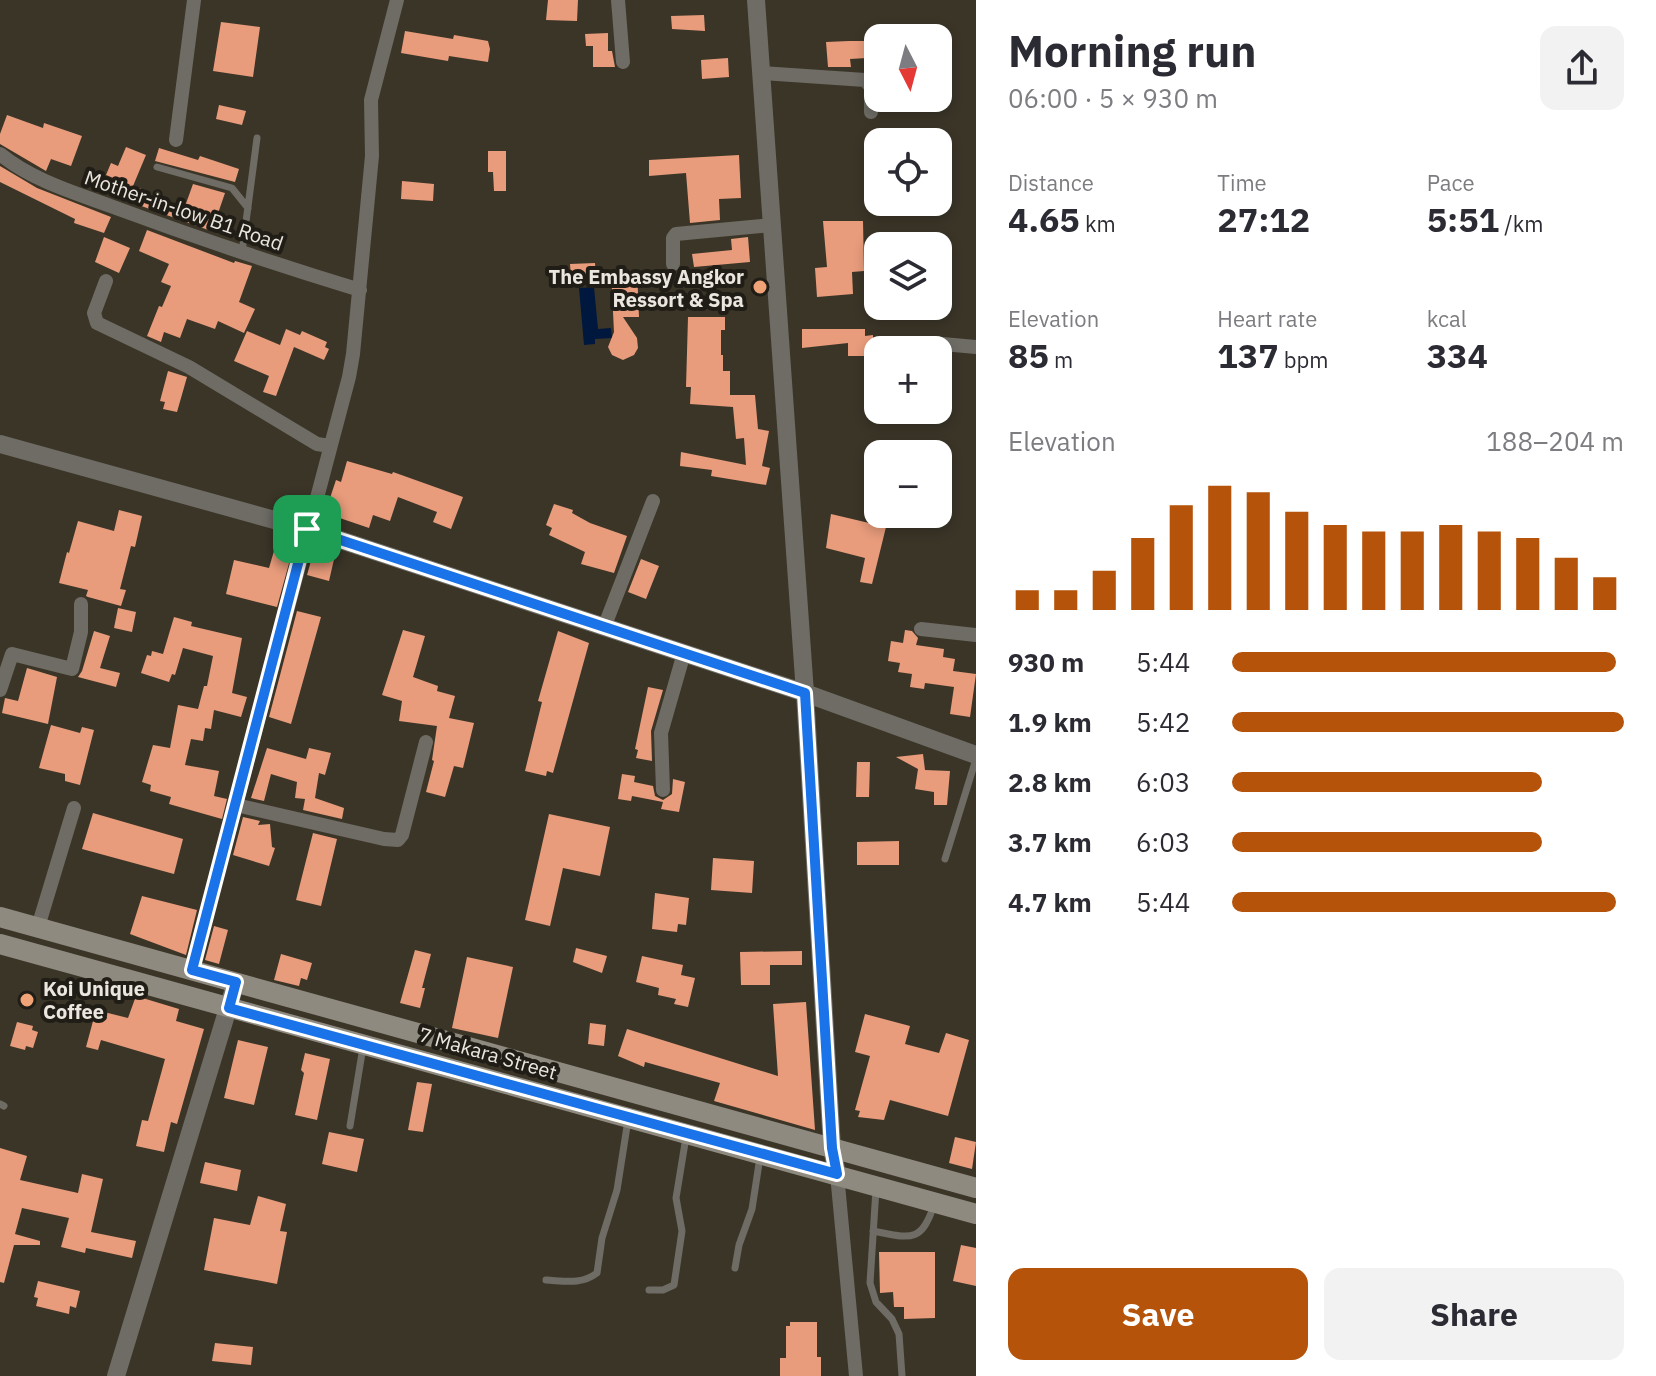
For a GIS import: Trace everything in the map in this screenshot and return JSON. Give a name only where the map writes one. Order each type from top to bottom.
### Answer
[{"type":"main road","name":"7 Makara Street","points":[[0,917],[976,1188]]},
{"type":"main road","name":"7 Makara Street","points":[[0,944],[976,1214]]},
{"type":"street","points":[[176,140],[194,0]]},
{"type":"street","points":[[192,970],[351,366],[372,156],[371,100],[397,0]]},
{"type":"street","points":[[618,0],[623,62]]},
{"type":"street","points":[[756,0],[805,693],[832,1148],[856,1376]]},
{"type":"street","points":[[761,73],[864,80]]},
{"type":"street","name":"Mother-in-low B1 Road","points":[[0,154],[16,166],[53,184],[205,242],[360,290]]},
{"type":"street","points":[[673,264],[673,238],[676,234],[772,225]]},
{"type":"street","points":[[106,281],[94,313],[97,323],[189,367],[317,444],[330,446]]},
{"type":"street","points":[[952,345],[976,347]]},
{"type":"street","points":[[0,444],[307,529],[805,693],[976,757]]},
{"type":"street","points":[[605,625],[653,501]]},
{"type":"street","points":[[0,690],[12,654],[72,669],[81,632],[81,604]]},
{"type":"street","points":[[921,629],[976,635]]},
{"type":"street","points":[[663,790],[661,733],[684,653]]},
{"type":"street","points":[[236,805],[398,840],[402,835],[426,742]]},
{"type":"street","points":[[38,927],[74,808]]},
{"type":"street","points":[[116,1376],[236,982]]},
{"type":"lane","points":[[242,252],[257,138]]},
{"type":"lane","points":[[157,167],[232,188],[248,208]]},
{"type":"lane","points":[[945,859],[976,757]]},
{"type":"lane","points":[[350,1126],[364,1045]]},
{"type":"lane","points":[[546,1280],[574,1282],[589,1279],[597,1273],[602,1238],[617,1190],[629,1118]]},
{"type":"lane","points":[[649,1290],[663,1290],[674,1285],[682,1231],[676,1198],[686,1134]]},
{"type":"lane","points":[[735,1268],[739,1245],[752,1209],[761,1154]]},
{"type":"lane","points":[[876,1186],[870,1283],[876,1302],[892,1319],[899,1334],[902,1376]]},
{"type":"lane","points":[[873,1231],[904,1236],[918,1234],[927,1226],[934,1202]]},
{"type":"water","points":[[594,287],[598,329],[611,328],[612,338],[595,339],[595,344],[584,345],[579,288]]},
{"type":"building","points":[[548,0],[578,0],[577,21],[546,20]]},
{"type":"building","points":[[704,15],[705,31],[672,29],[671,16]]},
{"type":"building","points":[[221,22],[260,27],[253,77],[213,71]]},
{"type":"building","points":[[405,31],[488,41],[488,62],[449,56],[448,61],[401,53]]},
{"type":"building","points":[[608,33],[608,51],[612,51],[615,67],[593,67],[593,46],[586,46],[585,34]]},
{"type":"building","points":[[864,41],[864,58],[850,59],[851,67],[828,67],[826,42]]},
{"type":"building","points":[[728,58],[729,77],[702,79],[701,60]]},
{"type":"building","points":[[219,105],[246,111],[242,125],[216,119]]},
{"type":"building","points":[[7,115],[43,128],[44,123],[82,136],[71,166],[51,159],[46,171],[0,144]]},
{"type":"building","points":[[126,147],[146,155],[133,186],[106,175],[111,163],[118,166]]},
{"type":"building","points":[[159,148],[198,160],[200,156],[239,169],[235,182],[155,161]]},
{"type":"building","points":[[488,151],[506,151],[506,191],[494,191],[493,172],[488,172]]},
{"type":"building","points":[[739,155],[741,198],[719,199],[720,220],[690,223],[686,173],[649,176],[649,160]]},
{"type":"building","points":[[0,166],[37,188],[111,217],[104,233],[74,223],[75,219],[0,182]]},
{"type":"building","points":[[402,181],[434,184],[433,201],[401,199]]},
{"type":"building","points":[[124,183],[184,209],[193,184],[225,193],[214,232],[119,198]]},
{"type":"building","points":[[823,221],[863,221],[864,271],[852,272],[853,294],[817,297],[815,268],[827,267]]},
{"type":"building","points":[[147,230],[234,263],[252,266],[239,302],[255,309],[244,333],[218,321],[215,329],[187,319],[180,338],[164,332],[161,342],[147,336],[171,286],[161,282],[169,264],[139,251]]},
{"type":"building","points":[[104,237],[130,248],[119,273],[95,262]]},
{"type":"building","points":[[748,237],[750,262],[694,267],[692,254],[732,250],[731,239]]},
{"type":"building","points":[[595,263],[596,278],[571,279],[570,264]]},
{"type":"building","points":[[637,270],[639,317],[623,317],[637,338],[638,348],[634,355],[623,360],[612,355],[608,347],[614,332],[611,271]]},
{"type":"building","points":[[688,317],[725,317],[725,330],[721,330],[721,355],[723,371],[730,371],[730,395],[755,395],[758,429],[769,431],[762,466],[770,468],[766,485],[711,476],[712,470],[680,466],[681,452],[746,465],[744,438],[736,439],[733,407],[690,404],[691,387],[686,387]]},
{"type":"building","points":[[286,329],[300,335],[302,331],[327,342],[325,347],[329,349],[324,360],[294,347],[276,396],[263,392],[269,376],[234,361],[247,331],[280,345]]},
{"type":"building","points":[[802,329],[865,329],[864,356],[848,356],[848,343],[802,348]]},
{"type":"building","points":[[168,371],[187,377],[177,412],[163,409],[165,402],[160,401]]},
{"type":"building","points":[[347,461],[393,472],[463,497],[451,529],[433,522],[437,512],[398,497],[390,521],[373,515],[369,528],[325,513],[336,480],[341,482]]},
{"type":"building","points":[[554,504],[573,510],[572,513],[590,523],[627,536],[614,573],[581,564],[585,552],[549,535],[552,528],[546,525]]},
{"type":"building","points":[[119,510],[142,516],[120,589],[126,590],[121,606],[88,597],[88,590],[59,583],[78,521],[114,531]]},
{"type":"building","points":[[831,514],[864,522],[864,528],[886,528],[872,584],[860,582],[865,558],[826,548]]},
{"type":"building","points":[[314,550],[335,555],[329,581],[307,575]]},
{"type":"building","points":[[274,551],[291,556],[277,607],[226,594],[234,560],[269,568]]},
{"type":"building","points":[[641,559],[659,566],[646,599],[628,592]]},
{"type":"building","points":[[118,608],[136,612],[132,632],[114,628]]},
{"type":"building","points":[[297,611],[321,617],[291,724],[269,717]]},
{"type":"building","points":[[174,617],[192,622],[191,626],[242,638],[232,693],[247,697],[241,717],[214,710],[211,729],[205,728],[203,741],[191,739],[185,765],[219,771],[214,796],[227,799],[222,819],[169,804],[171,797],[150,791],[151,785],[142,782],[153,745],[170,748],[178,705],[198,709],[213,656],[183,648],[175,675],[172,674],[169,682],[141,673],[147,655],[151,656],[152,651],[163,654]]},
{"type":"building","points":[[403,630],[425,636],[413,677],[438,686],[437,691],[455,696],[449,718],[474,723],[463,768],[454,766],[445,797],[426,792],[434,761],[437,726],[399,721],[402,701],[382,695]]},
{"type":"building","points":[[905,630],[912,631],[918,638],[916,645],[944,649],[943,657],[955,659],[953,671],[976,674],[970,717],[950,714],[954,687],[925,683],[924,689],[910,687],[912,674],[898,672],[900,663],[888,661],[891,641],[903,643]]},
{"type":"building","points":[[94,631],[110,636],[100,668],[120,673],[116,687],[78,677]]},
{"type":"building","points":[[558,631],[589,643],[553,773],[547,771],[546,776],[525,771],[542,702],[538,701]]},
{"type":"building","points":[[27,668],[57,677],[48,724],[2,713],[5,698],[18,701]]},
{"type":"building","points":[[648,687],[663,690],[651,731],[652,761],[636,758],[638,750],[635,749]]},
{"type":"building","points":[[51,725],[80,733],[82,727],[94,730],[80,785],[65,781],[65,774],[39,768]]},
{"type":"building","points":[[267,748],[306,759],[309,748],[331,753],[325,775],[319,773],[315,798],[344,808],[342,819],[303,810],[305,799],[295,798],[297,782],[271,774],[264,801],[251,798]]},
{"type":"building","points":[[923,754],[925,770],[950,771],[947,805],[934,805],[934,792],[915,789],[918,769],[896,757]]},
{"type":"building","points":[[857,762],[870,762],[869,797],[856,797]]},
{"type":"building","points":[[622,774],[635,776],[634,782],[653,786],[655,796],[663,800],[672,794],[673,779],[685,782],[679,812],[661,809],[663,802],[632,796],[631,801],[618,799]]},
{"type":"building","points":[[93,813],[183,839],[174,874],[82,849]]},
{"type":"building","points":[[549,814],[610,827],[600,876],[563,868],[550,926],[525,920]]},
{"type":"building","points":[[243,817],[260,821],[258,825],[270,824],[272,847],[275,848],[269,866],[233,855]]},
{"type":"building","points":[[313,833],[337,839],[321,906],[296,900]]},
{"type":"building","points":[[899,841],[899,865],[857,865],[857,842]]},
{"type":"building","points":[[713,858],[754,861],[752,893],[711,890]]},
{"type":"building","points":[[655,893],[689,898],[686,925],[678,924],[677,932],[652,929]]},
{"type":"building","points":[[142,896],[197,910],[186,955],[130,934]]},
{"type":"building","points":[[214,926],[228,930],[219,964],[205,960]]},
{"type":"building","points":[[576,948],[607,956],[602,973],[573,962]]},
{"type":"building","points":[[415,950],[431,954],[420,1008],[400,1003]]},
{"type":"building","points":[[802,951],[802,965],[770,965],[770,985],[741,985],[740,952]]},
{"type":"building","points":[[281,954],[312,963],[307,980],[301,978],[299,986],[274,980]]},
{"type":"building","points":[[642,956],[683,965],[681,975],[695,978],[688,1007],[674,1004],[676,999],[658,995],[659,988],[636,982]]},
{"type":"building","points":[[467,957],[513,967],[498,1038],[452,1028]]},
{"type":"building","points":[[136,996],[179,1009],[176,1021],[204,1029],[177,1124],[171,1122],[164,1152],[136,1146],[142,1120],[148,1121],[165,1059],[101,1040],[98,1050],[86,1047],[96,1010],[128,1018]]},
{"type":"building","points":[[806,1002],[815,1130],[714,1101],[720,1083],[645,1062],[644,1067],[618,1056],[627,1029],[778,1076],[773,1004]]},
{"type":"building","points":[[865,1014],[910,1026],[905,1044],[939,1053],[946,1033],[969,1040],[948,1116],[890,1100],[884,1120],[858,1117],[860,1111],[855,1110],[870,1056],[855,1052]]},
{"type":"building","points":[[17,1022],[33,1026],[32,1030],[38,1032],[33,1048],[26,1046],[25,1050],[10,1046]]},
{"type":"building","points":[[590,1023],[606,1025],[604,1046],[588,1044]]},
{"type":"building","points":[[238,1040],[268,1047],[254,1105],[224,1098]]},
{"type":"building","points":[[305,1053],[330,1059],[317,1120],[295,1115]]},
{"type":"building","points":[[417,1082],[432,1084],[423,1132],[408,1130]]},
{"type":"building","points":[[329,1132],[364,1139],[357,1172],[322,1164]]},
{"type":"building","points":[[955,1137],[976,1142],[972,1169],[949,1163]]},
{"type":"building","points":[[0,1148],[27,1156],[20,1180],[78,1193],[82,1174],[103,1179],[91,1232],[136,1241],[132,1258],[86,1248],[85,1253],[61,1247],[69,1218],[22,1208],[15,1234],[40,1241],[40,1245],[14,1245],[4,1283],[0,1282]]},
{"type":"building","points":[[205,1162],[241,1170],[237,1191],[200,1183]]},
{"type":"building","points":[[258,1196],[286,1204],[280,1231],[287,1232],[277,1284],[204,1270],[214,1218],[250,1225]]},
{"type":"building","points":[[961,1245],[976,1248],[976,1286],[953,1281]]},
{"type":"building","points":[[879,1252],[935,1252],[935,1318],[904,1319],[904,1307],[894,1307],[893,1292],[880,1293]]},
{"type":"building","points":[[38,1281],[80,1291],[76,1308],[70,1306],[69,1314],[36,1306],[38,1298],[34,1297]]},
{"type":"building","points":[[790,1322],[817,1322],[817,1357],[821,1357],[821,1376],[780,1376],[780,1358],[786,1358],[786,1326],[790,1326]]},
{"type":"building","points":[[215,1343],[253,1347],[251,1365],[212,1361]]},
{"type":"place","name":"The Embassy Angkor Ressort & Spa","points":[[760,287]]},
{"type":"place","name":"Koi Unique Coffee","points":[[27,1000]]},
{"type":"route","points":[[307,529],[805,693],[832,1148],[837,1174],[229,1008],[236,982],[192,970],[307,529]]}]
